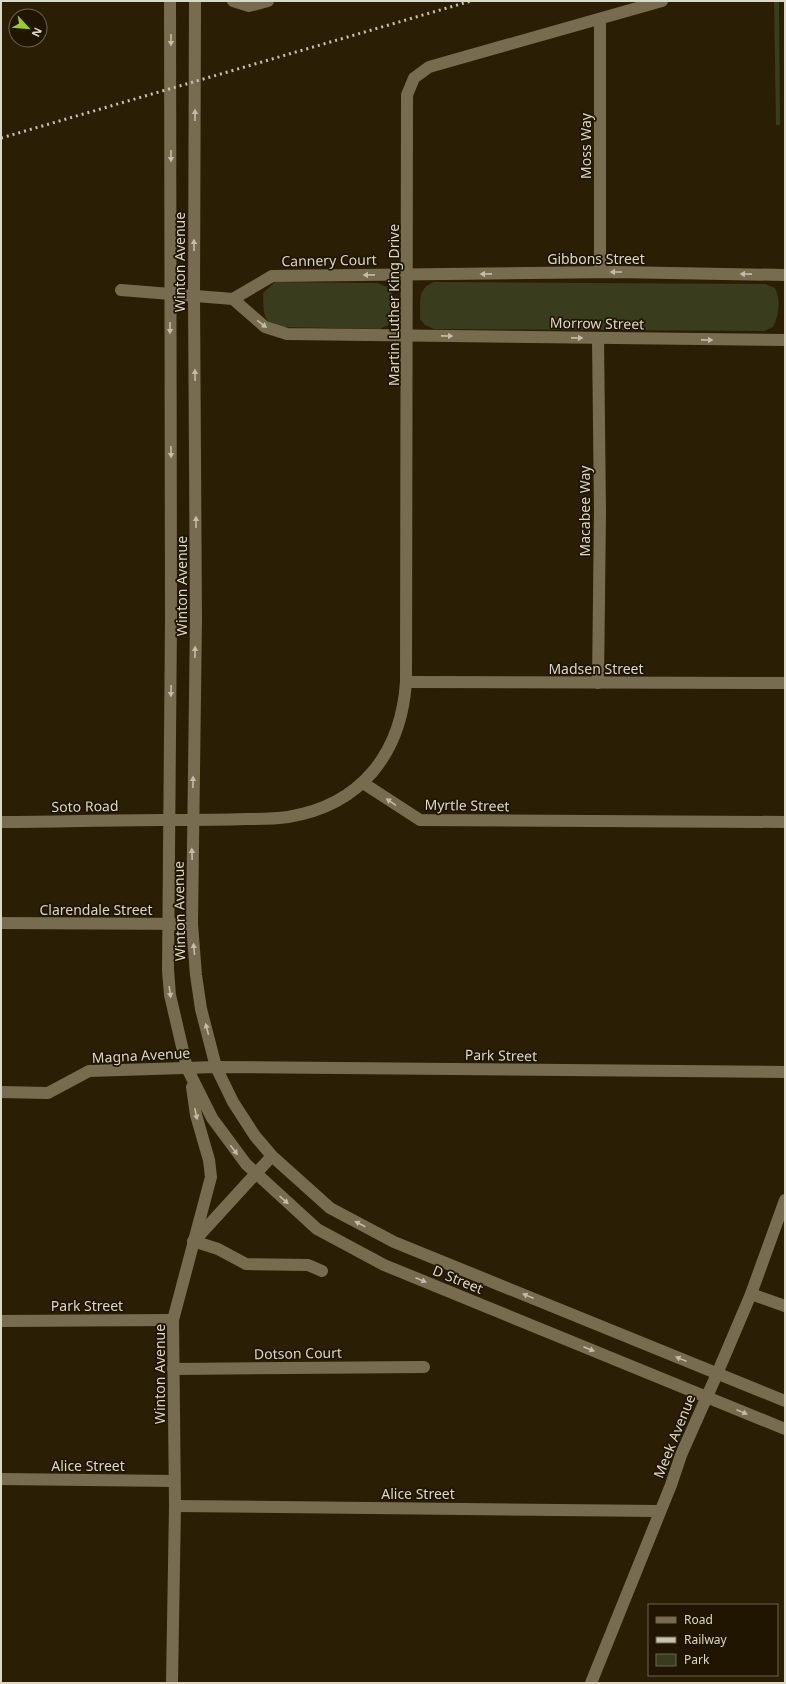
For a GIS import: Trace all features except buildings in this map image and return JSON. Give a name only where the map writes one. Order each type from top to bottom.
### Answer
[{"type":"street","name":"Winton Avenue","points":[[170,1],[171,620],[168,924],[170,995],[189,1072]]},
{"type":"street","name":"Winton Avenue","points":[[172,1683],[175,1506],[173,1320],[194,1241],[272,1156],[255,1136],[233,1102],[216,1067],[201,1009],[196,975],[192,924],[192,821],[196,619],[195,1]]},
{"type":"street","points":[[233,1],[249,6],[268,1]]},
{"type":"street","name":"Martin Luther King Drive","points":[[363,783],[377,768],[395,738],[402,715],[406,682],[408,335],[407,95],[414,78],[429,67],[662,1]]},
{"type":"street","name":"Moss Way","points":[[600,19],[600,272]]},
{"type":"street","name":"Gibbons Street","points":[[408,274],[600,272],[785,275]]},
{"type":"street","name":"Cannery Court","points":[[233,299],[272,276],[408,274]]},
{"type":"street","points":[[121,290],[233,299],[265,328],[287,334],[408,335]]},
{"type":"street","name":"Morrow Street","points":[[408,335],[785,340]]},
{"type":"street","name":"Macabee Way","points":[[598,338],[600,511],[598,683]]},
{"type":"street","name":"Madsen Street","points":[[406,682],[785,683]]},
{"type":"street","points":[[169,820],[192,821],[276,818],[305,813],[334,802],[363,783]]},
{"type":"street","name":"Myrtle Street","points":[[363,783],[420,820],[785,822]]},
{"type":"street","name":"Soto Road","points":[[1,822],[169,820]]},
{"type":"street","name":"Clarendale Street","points":[[1,923],[192,924]]},
{"type":"street","name":"Magna Avenue","points":[[1,1092],[48,1093],[89,1071],[189,1072],[216,1067]]},
{"type":"street","name":"Park Street","points":[[216,1067],[785,1072]]},
{"type":"street","points":[[189,1072],[196,1115],[209,1160],[211,1177],[194,1241],[218,1249],[246,1264],[308,1265],[322,1270]]},
{"type":"street","name":"D Street","points":[[189,1072],[212,1118],[236,1152],[255,1174],[316,1229],[384,1265],[785,1429]]},
{"type":"street","name":"D Street","points":[[272,1156],[330,1208],[394,1242],[785,1401]]},
{"type":"street","name":"Meek Avenue","points":[[591,1683],[681,1455],[751,1294],[785,1200]]},
{"type":"street","points":[[751,1294],[785,1306]]},
{"type":"street","name":"Park Street","points":[[1,1321],[173,1320]]},
{"type":"street","name":"Dotson Court","points":[[173,1369],[424,1367]]},
{"type":"street","name":"Alice Street","points":[[1,1479],[174,1481]]},
{"type":"street","name":"Alice Street","points":[[175,1506],[660,1511]]},
{"type":"green space","points":[[774,1],[779,1],[780,125],[776,125]]},
{"type":"green space","points":[[275,282],[377,283],[387,287],[393,295],[393,317],[388,325],[380,329],[276,327],[268,321],[264,313],[263,293]]},
{"type":"green space","points":[[434,282],[765,284],[775,288],[779,303],[777,318],[773,327],[764,331],[434,329],[425,325],[420,319],[420,302],[424,288]]},
{"type":"railway","points":[[1,138],[471,1]]}]
